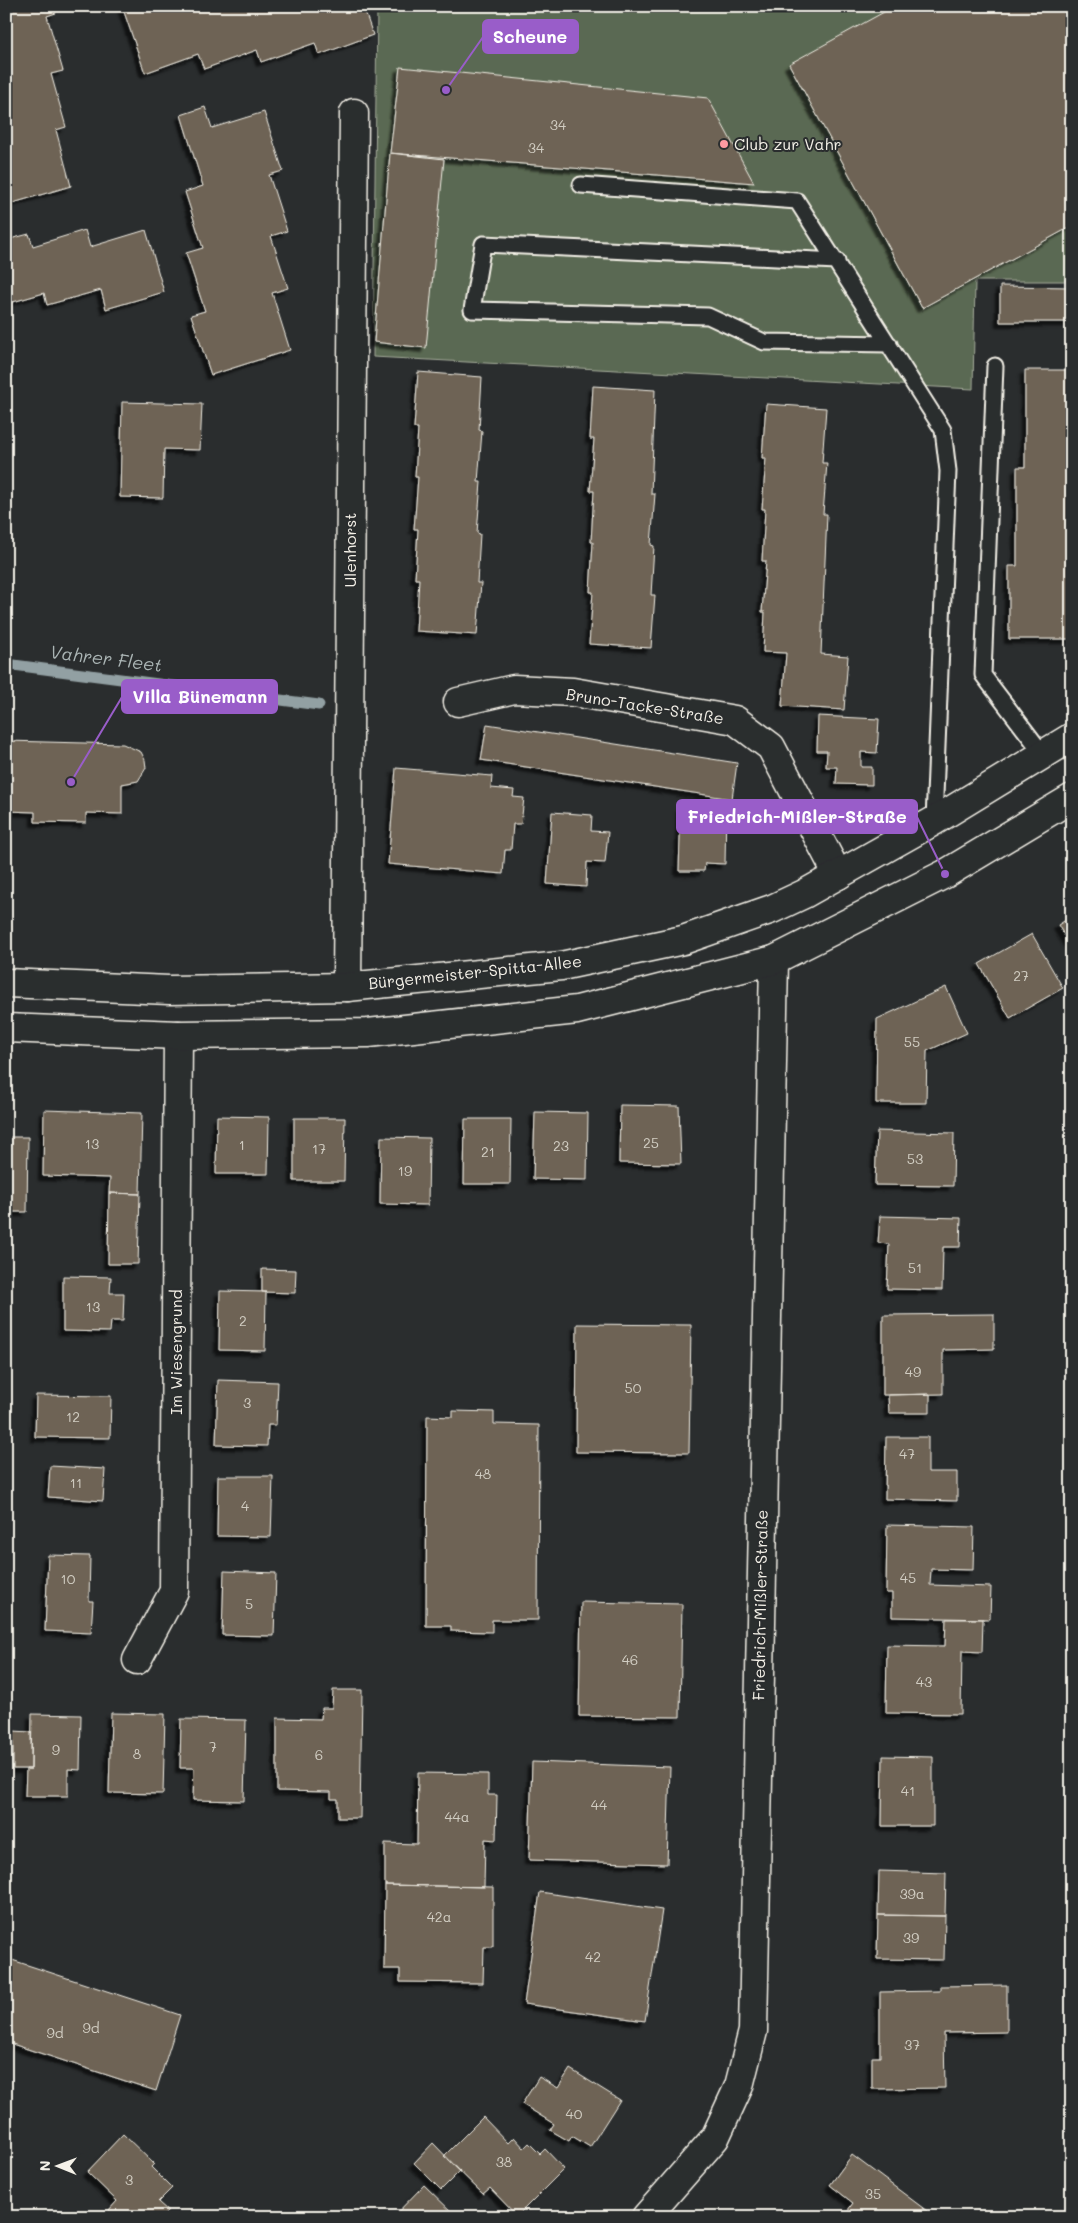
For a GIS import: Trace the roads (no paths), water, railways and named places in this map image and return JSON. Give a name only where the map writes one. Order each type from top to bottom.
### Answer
[{"type":"street","name":"Ulenhorst","points":[[347,987],[354,112]]},
{"type":"street","name":"Bruno-Tacke-Straße","points":[[458,702],[514,688],[573,692],[735,720],[771,747],[838,875]]},
{"type":"street","name":"Bürgermeister-Spitta-Allee","points":[[6,983],[169,990],[347,987],[561,966],[683,940],[772,909],[838,875],[934,821],[1072,737]]},
{"type":"street","points":[[6,1028],[178,1035],[368,1032],[576,1010],[774,960],[945,874],[1072,798]]},
{"type":"street","name":"Friedrich-Mißler-Straße","points":[[646,2217],[715,2138],[739,2086],[753,2031],[774,960]]},
{"type":"street","name":"Im Wiesengrund","points":[[137,1660],[174,1591],[178,1035]]},
{"type":"lane","points":[[581,185],[797,201],[943,430],[948,470],[934,821]]},
{"type":"lane","points":[[837,261],[482,244],[472,310],[708,316],[764,342],[889,344]]},
{"type":"lane","points":[[995,366],[983,675],[1043,754]]},
{"type":"waterway","name":"Vahrer Fleet","points":[[6,664],[319,705]]},
{"type":"place","name":"Scheune","points":[[446,90]]},
{"type":"place","name":"Club zur Vahr","points":[[724,144]]},
{"type":"place","name":"Villa Bünemann","points":[[71,782]]},
{"type":"place","name":"Friedrich-Mißler-Straße","points":[[945,874]]}]
